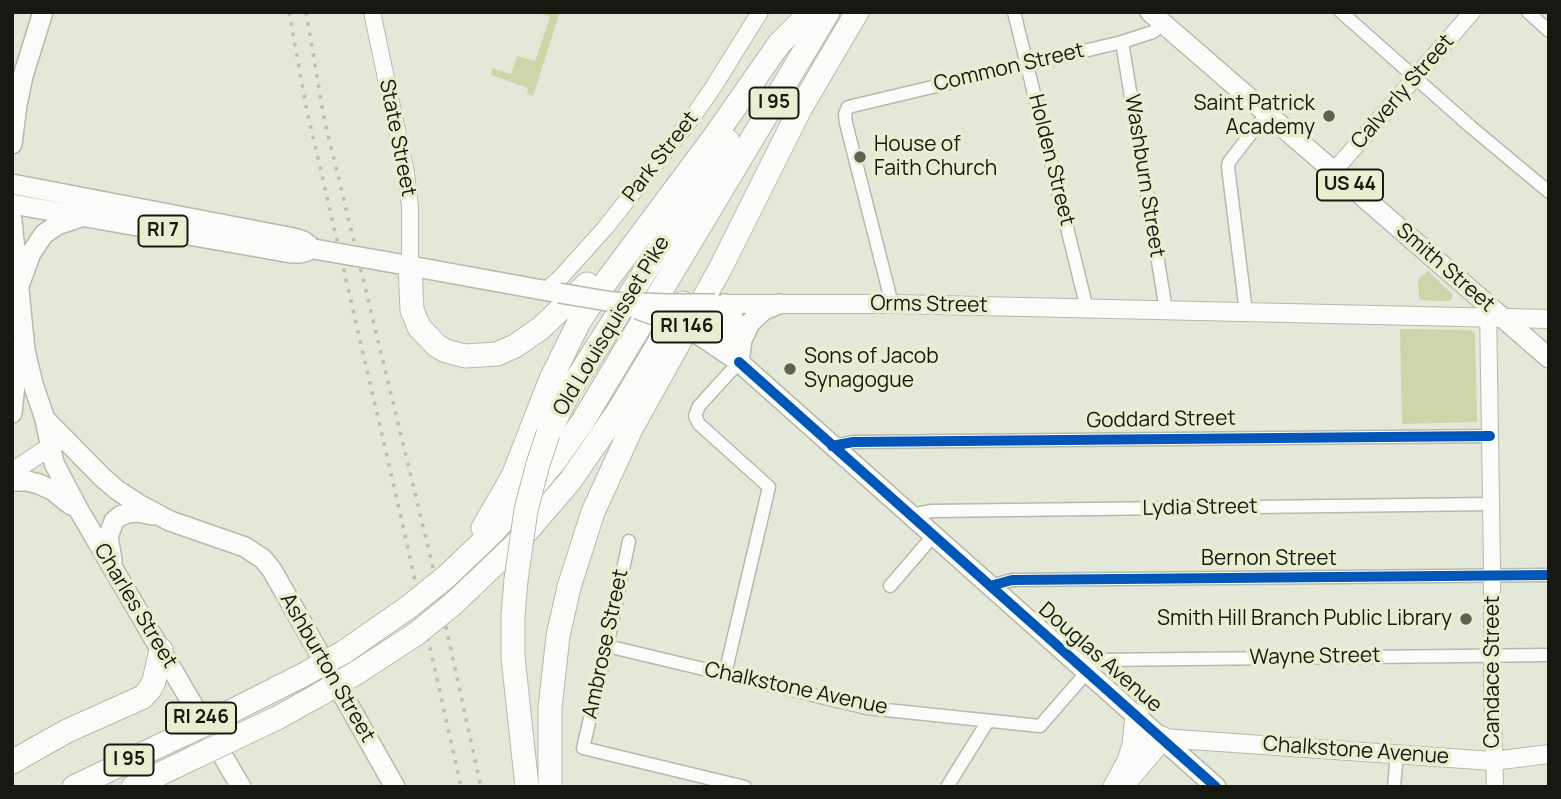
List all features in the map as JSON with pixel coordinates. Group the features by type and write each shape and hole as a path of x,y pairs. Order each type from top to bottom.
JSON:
{"highway":[{"name":"I 95","path":"74,787 226,714 344,652 410,606 447,576 493,532 554,462 583,421 828,12"},
{"name":"I 95","path":"133,787 277,718 356,673 416,634 453,604 523,537 583,464 630,392 857,12"},
{"path":"447,576 477,537 509,484 556,368 579,322 779,44 804,17"},
{"name":"Old Louisquisset Pike","path":"527,787 514,667 513,615 526,510 548,434 582,370 804,17"},
{"name":"RI 146","path":"551,781 550,708 558,636 569,587 593,512 631,429 720,269 801,107"},
{"path":"410,266 412,310 424,334 437,346 455,354 497,354 516,346 541,328 650,223"},
{"path":"12,762 67,731 143,697 154,681 161,650"},
{"path":"1118,787 1136,739 1137,716"},
{"path":"1118,787 1163,738"}],"main road":[{"path":"12,144 23,76 43,12"},
{"name":"Smith Street","path":"1157,18 1334,171 1492,314 1549,358"},
{"name":"Orms Street","path":"12,184 294,238 314,249 613,302 1492,314 1549,319"},
{"name":"Orms Street","path":"12,204 291,253 314,249"},
{"path":"19,287 31,253 48,230 65,221 87,217"},
{"name":"Charles Street","path":"12,220 28,367 57,442 54,463 82,516 241,787"},
{"name":"Douglas Avenue","path":"613,302 671,321 699,335 732,358 1216,787"},
{"path":"720,304 733,317 732,358"},
{"path":"732,358 750,323 764,310 779,304"},
{"path":"12,413 17,358 23,330"},
{"path":"12,472 57,442"},
{"name":"RI 246","path":"57,442 117,490 163,518"},
{"path":"12,481 33,482 52,490 82,516"},
{"path":"114,571 108,537 114,521 133,512 163,518"},
{"name":"Ashburton Street","path":"163,518 239,545 263,559 272,570 395,787"},
{"name":"Chalkstone Avenue","path":"1163,738 1493,761 1549,754"}],"street":[{"name":"State Street","path":"372,12 406,173 410,207 410,266"},
{"name":"Park Street","path":"552,292 561,277 606,227 694,115 760,12"},
{"name":"Holden Street","path":"1014,12 1087,309"},
{"path":"1341,12 1549,192"},
{"name":"Calverly Street","path":"1334,171 1472,12"},
{"path":"1528,12 1549,31"},
{"name":"Common Street","path":"892,304 846,123 845,114 848,107 1122,42 1153,32 1157,18"},
{"name":"Washburn Street","path":"1122,42 1166,310"},
{"path":"1246,312 1227,167 1268,114"},
{"name":"Candace Street","path":"1492,314 1490,436 1495,787"},
{"path":"725,674 769,487 699,424 695,415 732,358"},
{"name":"Goddard Street","path":"832,446 853,442 1490,436"},
{"name":"Lydia Street","path":"910,515 932,511 1491,505"},
{"path":"890,586 933,536"},
{"name":"Ambrose Street","path":"629,541 583,748 745,787"},
{"name":"Bernon Street","path":"990,586 1012,580 1549,575"},
{"name":"Chalkstone Avenue","path":"607,646 862,708 1040,726 1085,670"},
{"name":"Wayne Street","path":"1085,670 1090,663 1099,660 1549,655"},
{"path":"947,787 988,721"},
{"path":"1394,787 1396,754"}],"green space":[{"path":"536,12 560,12 533,96 527,94 528,88 491,75 492,68 511,74 517,56 535,61 550,17"},
{"path":"1428,271 1452,294 1452,299 1419,300 1418,279"},
{"path":"1400,329 1471,330 1475,334 1477,422 1402,424"}],"railway":[{"path":"289,12 307,111 461,787"},
{"path":"306,12 324,118 431,559 481,787"}],"cycle path":[{"path":"739,362 1216,787"},
{"path":"832,446 853,442 1490,436"},
{"path":"990,586 1012,580 1549,575"}],"place":[{"name":"Saint Patrick Academy","path":"1329,116"},
{"name":"House of Faith Church","path":"860,157"},
{"name":"Sons of Jacob Synagogue","path":"790,369"},
{"name":"Smith Hill Branch Public Library","path":"1466,619"}]}
